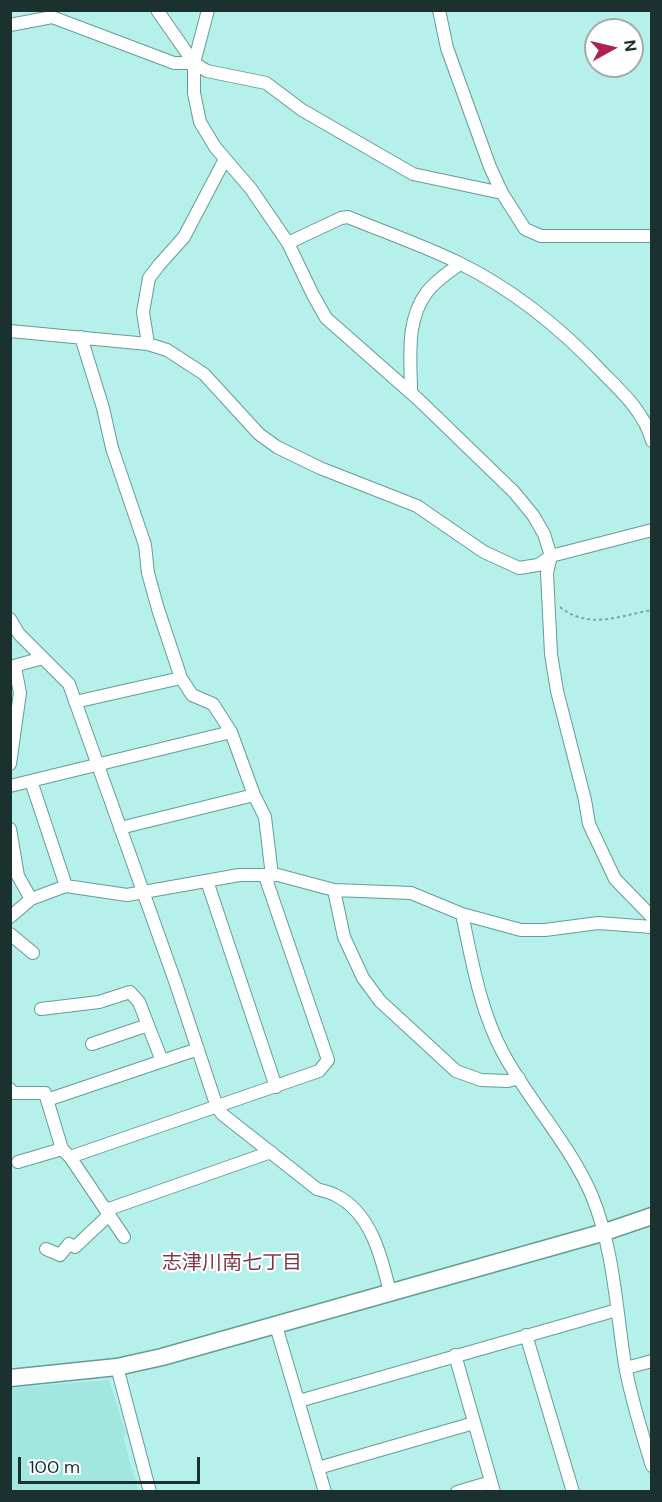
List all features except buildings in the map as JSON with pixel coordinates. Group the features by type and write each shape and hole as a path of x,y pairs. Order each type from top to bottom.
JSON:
{"street":[{"path":"157,10 194,63 207,71 266,83 302,110 413,174 502,193"},
{"path":"208,10 194,63 194,93 200,123 225,159 251,189 288,243 312,296 326,318 411,393 506,484 533,514 544,534 550,556 547,573 551,654 557,691 589,824 615,879 651,917"},
{"path":"439,10 447,48 490,167 502,193 525,229 541,236 651,236"},
{"path":"10,25 55,14 174,63 194,63"},
{"path":"148,344 144,312 149,278 184,237 225,159"},
{"path":"288,243 348,217 460,264 493,282 578,346 641,415 651,441"},
{"path":"411,393 411,327 427,291 460,264"},
{"path":"10,331 148,344 167,350 204,374 259,434 277,447 320,468 417,506 484,552 519,568 538,565 550,556 651,530"},
{"path":"18,1162 66,1153 217,1107 319,1071 328,1060 269,876 265,817 254,795 231,732 213,704 192,695 181,678 148,573 145,545 112,448 103,408 81,337"},
{"path":"10,619 19,634 69,684 217,1107 317,1189 335,1194 359,1214 370,1231 382,1260 390,1293"},
{"path":"10,764 21,693 13,667 43,658"},
{"path":"75,702 181,678"},
{"path":"10,786 231,732"},
{"path":"32,781 66,886"},
{"path":"120,828 254,795"},
{"path":"10,830 18,876 31,899"},
{"path":"10,917 31,899 66,886 127,895 239,875 269,876 334,890 411,893 462,914 521,930 545,930 598,923 651,927"},
{"path":"207,881 276,1087"},
{"path":"334,890 344,937 363,978 380,1001 456,1071 481,1080 508,1081 519,1078"},
{"path":"462,914 485,1010 504,1054 580,1173 605,1232 613,1268 626,1368 651,1466"},
{"path":"10,934 33,953"},
{"path":"41,1009 99,1002 130,992 139,1002 162,1061"},
{"path":"92,1044 148,1025"},
{"path":"47,1100 198,1049"},
{"path":"10,1089 14,1093 45,1093 66,1153 124,1237"},
{"path":"46,1249 60,1255 69,1244 75,1247 107,1212 271,1152"},
{"path":"10,1378 117,1367 162,1357 605,1232 651,1216"},
{"path":"299,1401 617,1310"},
{"path":"276,1326 325,1491"},
{"path":"526,1335 573,1491"},
{"path":"454,1355 492,1487 457,1491"},
{"path":"626,1368 651,1361"},
{"path":"117,1367 150,1491"},
{"path":"318,1468 474,1423"}],"path":[{"path":"549,593 562,609 581,619 593,621 651,610"}],"shaded area":[{"path":"109,1380 126,1434 123,1436 138,1491 11,1491 11,1388"}],"district":[{"name":"志津川南七丁目","path":"232,1264"}]}
